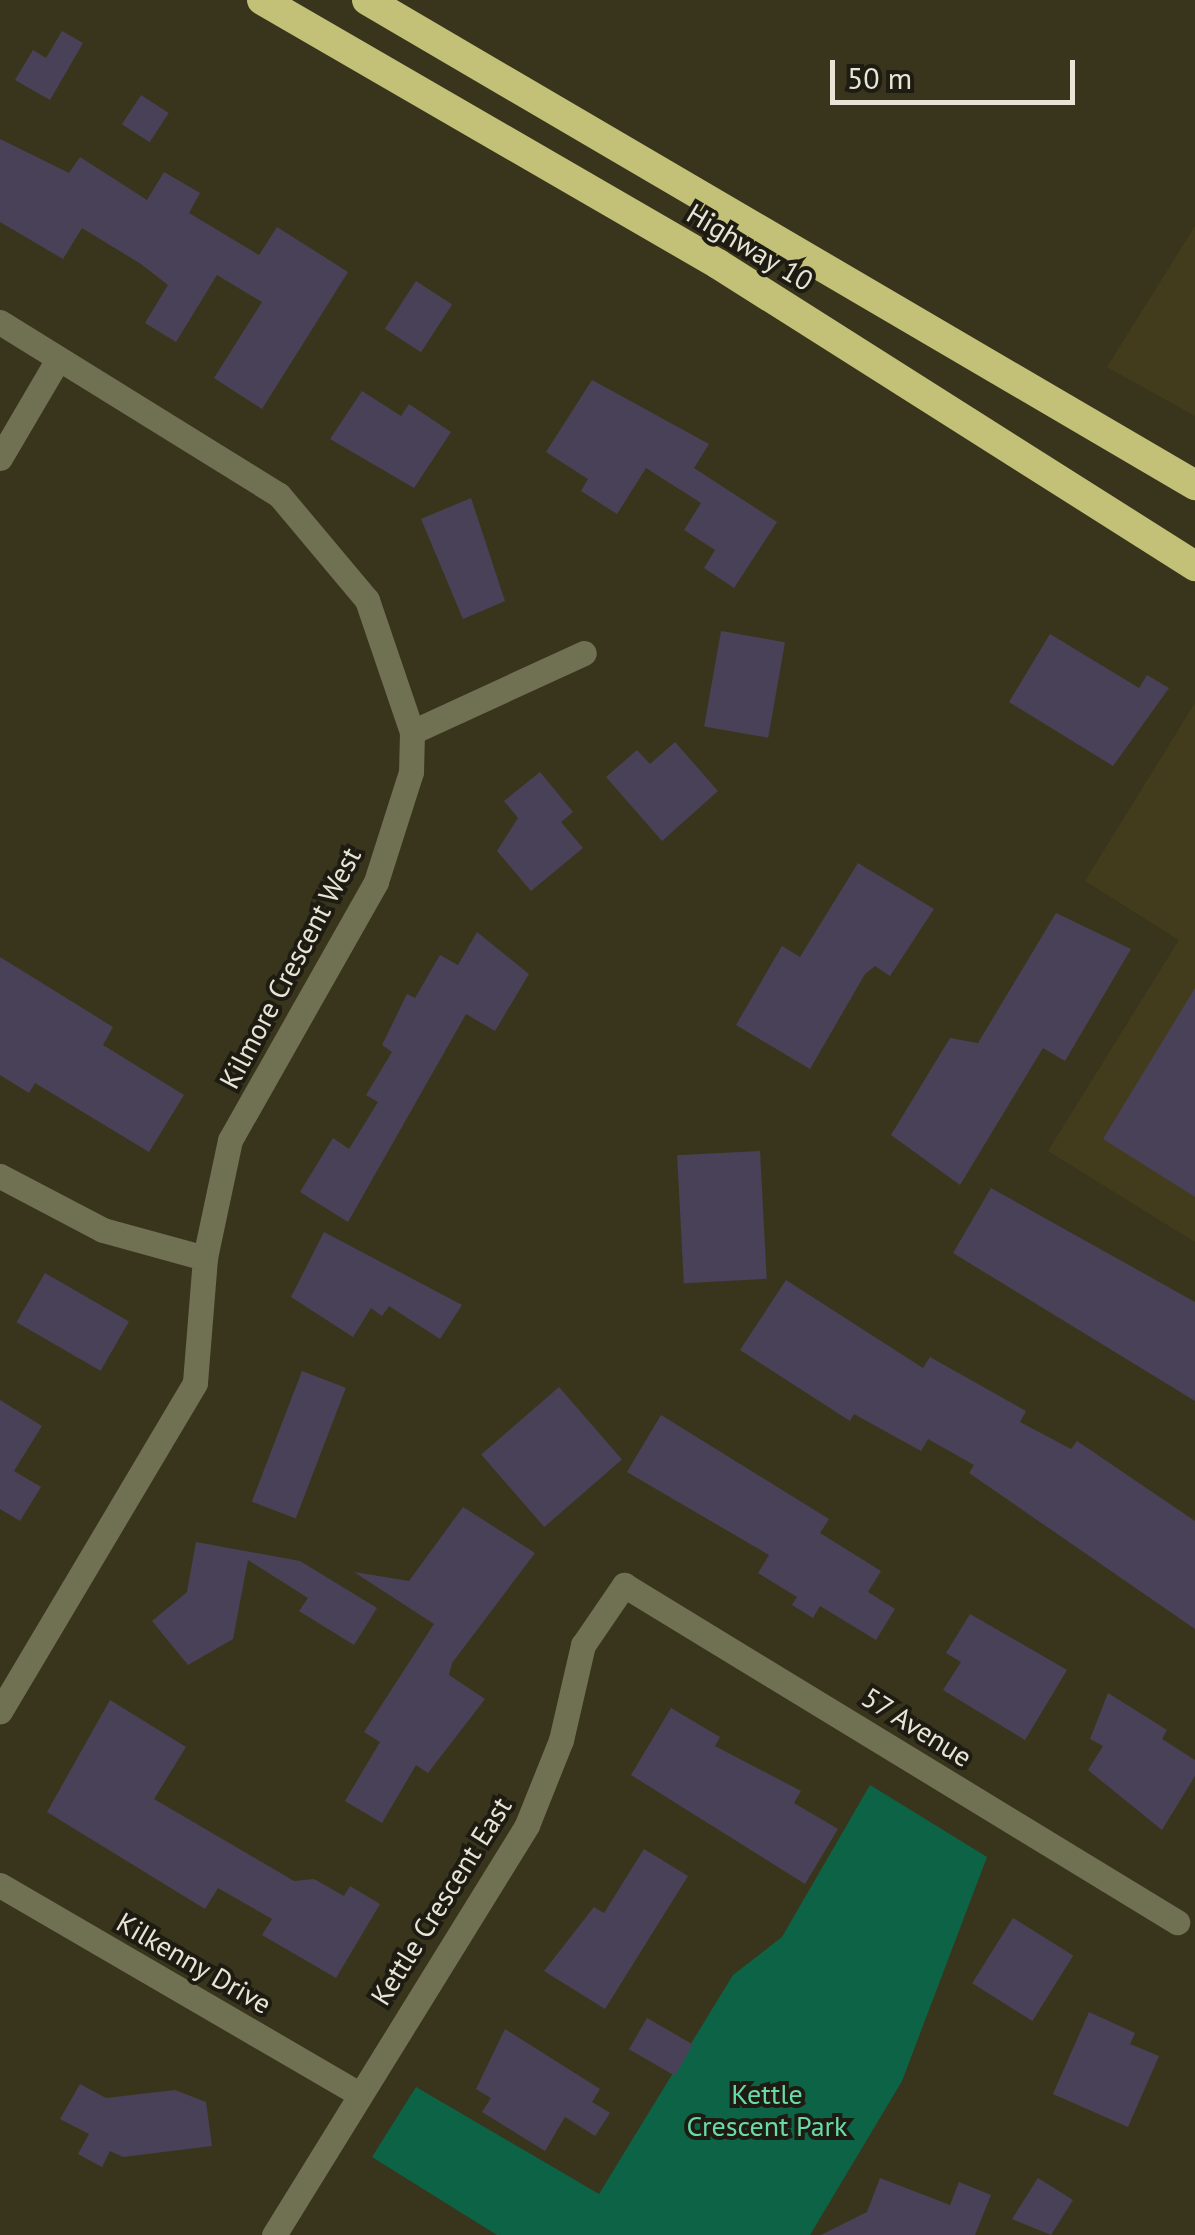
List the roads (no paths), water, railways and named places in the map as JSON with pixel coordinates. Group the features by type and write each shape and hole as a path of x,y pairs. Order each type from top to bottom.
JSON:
{"highway":[{"name":"Highway 10","path":"262,0 718,264 1195,566"},
{"name":"Highway 10","path":"367,0 1195,485"}],"street":[{"name":"Kilmore Crescent West","path":"0,322 279,495 367,600 412,732 412,772 376,882 230,1140 205,1258 195,1384 0,1712"},
{"path":"0,458 58,359"},
{"path":"412,732 584,653"},
{"path":"0,1176 103,1230 205,1258"},
{"name":"57 Avenue","path":"624,1585 1177,1922"},
{"name":"Kettle Crescent East","path":"274,2235 357,2093 527,1824 561,1740 582,1645 624,1585"},
{"name":"Kilkenny Drive","path":"0,1885 357,2093"}],"park label":[{"name":"Kettle Crescent Park","path":"767,2110"}]}
